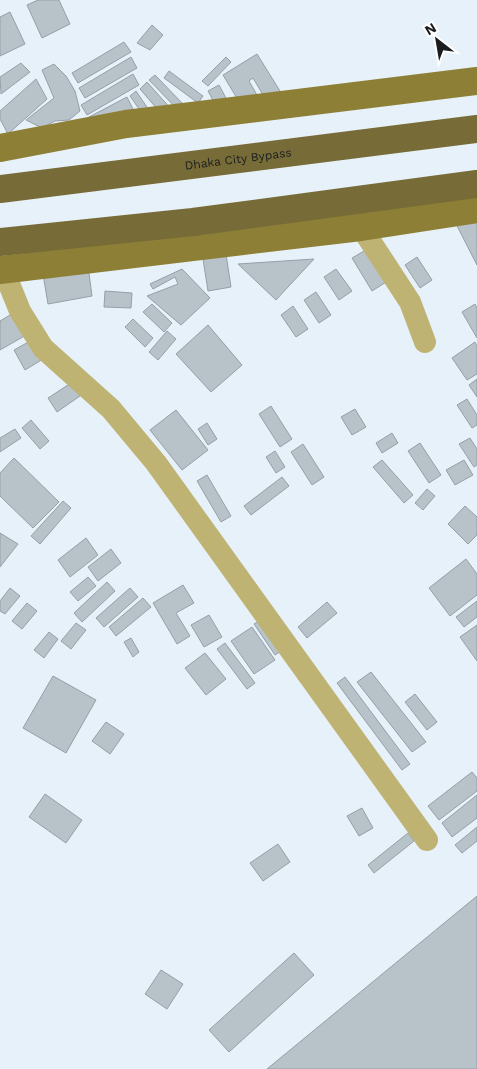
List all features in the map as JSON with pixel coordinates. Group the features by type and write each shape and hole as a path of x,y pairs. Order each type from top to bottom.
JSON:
{"highway":[{"name":"Dhaka City Bypass","path":"0,189 477,129"},
{"path":"0,242 194,222 477,184"}],"main road":[{"path":"0,148 126,124 477,82"},
{"path":"2,270 361,227 477,209"}],"street":[{"path":"361,227 410,302 426,342"},
{"path":"2,270 20,311 43,348 111,410 156,463 427,840"}],"building":[{"path":"38,0 59,0 70,24 42,38 27,5"},
{"path":"10,12 25,44 0,56 0,17"},
{"path":"152,25 163,35 150,50 137,43"},
{"path":"124,42 131,52 78,83 72,73"},
{"path":"257,54 280,91 266,100 253,78 249,81 261,102 241,105 223,75"},
{"path":"131,57 137,68 85,98 79,88"},
{"path":"226,57 231,62 208,86 202,81"},
{"path":"21,63 30,72 1,94 0,77"},
{"path":"54,64 66,76 75,91 80,111 69,120 55,121 42,128 26,120 54,98 42,70"},
{"path":"169,71 203,96 198,103 164,78"},
{"path":"133,74 139,85 87,115 81,105"},
{"path":"155,75 184,105 178,110 149,80"},
{"path":"36,79 47,99 8,134 0,119 0,111"},
{"path":"147,82 172,110 164,117 140,89"},
{"path":"219,85 227,100 216,106 208,91"},
{"path":"136,91 153,116 146,119 130,96"},
{"path":"127,97 136,115 95,124 89,117"},
{"path":"477,220 477,265 455,222"},
{"path":"371,247 391,279 372,291 352,258"},
{"path":"226,254 231,287 208,291 203,259"},
{"path":"417,257 432,280 420,288 405,265"},
{"path":"314,259 276,300 238,264"},
{"path":"88,266 92,296 48,304 43,274"},
{"path":"182,269 210,298 181,325 147,296 178,284 175,277 153,289 150,284"},
{"path":"336,269 352,291 339,300 324,277"},
{"path":"105,291 132,293 131,308 104,307"},
{"path":"316,292 331,315 319,323 304,300"},
{"path":"152,304 172,323 164,332 143,312"},
{"path":"475,304 477,308 477,338 462,312"},
{"path":"293,306 308,329 296,337 281,315"},
{"path":"15,312 28,334 0,350 0,321"},
{"path":"133,319 153,338 145,347 125,327"},
{"path":"208,325 242,365 211,392 176,354"},
{"path":"167,331 176,339 158,360 149,352"},
{"path":"32,340 43,359 25,370 14,350"},
{"path":"475,342 477,346 477,374 467,380 452,358"},
{"path":"477,379 477,397 469,385"},
{"path":"71,383 80,396 57,412 48,398"},
{"path":"467,399 477,415 477,425 472,428 457,405"},
{"path":"271,406 292,439 280,447 259,414"},
{"path":"355,409 366,427 352,435 341,417"},
{"path":"176,410 208,450 182,470 150,430"},
{"path":"31,420 49,441 40,449 22,428"},
{"path":"207,423 217,439 208,445 198,429"},
{"path":"15,429 21,438 0,452 0,438"},
{"path":"392,433 398,443 382,453 376,443"},
{"path":"470,438 477,449 477,465 474,467 459,444"},
{"path":"420,443 441,475 429,483 408,451"},
{"path":"303,444 324,477 312,485 291,452"},
{"path":"275,451 285,467 276,473 266,457"},
{"path":"14,458 59,502 33,528 0,496 0,473"},
{"path":"382,460 413,495 404,503 373,467"},
{"path":"464,460 473,475 455,485 446,470"},
{"path":"207,475 231,516 221,522 197,481"},
{"path":"282,477 289,486 251,515 244,506"},
{"path":"427,489 435,496 423,510 415,503"},
{"path":"63,501 71,508 40,544 31,536"},
{"path":"465,506 477,517 477,535 468,544 448,524"},
{"path":"0,533 18,544 0,567"},
{"path":"86,538 98,555 70,577 58,560"},
{"path":"111,549 121,563 98,581 88,567"},
{"path":"466,559 477,574 477,595 450,616 429,588"},
{"path":"88,577 96,586 78,601 70,592"},
{"path":"107,582 115,591 82,622 74,613"},
{"path":"183,585 194,603 176,613 190,636 177,644 153,603"},
{"path":"10,588 20,596 5,614 0,611 0,601"},
{"path":"130,588 138,597 104,627 96,618"},
{"path":"143,598 151,607 116,636 109,627"},
{"path":"477,601 477,617 464,627 456,617"},
{"path":"327,602 337,613 307,638 298,627"},
{"path":"27,603 37,611 22,629 12,621"},
{"path":"209,615 222,637 204,647 191,625"},
{"path":"266,617 286,648 275,655 254,624"},
{"path":"76,623 86,630 71,649 61,641"},
{"path":"477,625 477,661 460,637"},
{"path":"252,627 275,660 254,674 231,641"},
{"path":"49,632 58,639 44,658 34,650"},
{"path":"131,638 139,652 133,657 124,642"},
{"path":"225,643 255,683 247,689 217,649"},
{"path":"205,653 226,679 206,695 185,668"},
{"path":"371,672 426,742 412,752 357,682"},
{"path":"53,676 96,700 66,753 23,728"},
{"path":"345,677 410,764 402,770 337,683"},
{"path":"415,694 437,722 427,730 405,702"},
{"path":"106,722 124,734 110,754 92,741"},
{"path":"472,772 477,778 477,791 439,820 428,806"},
{"path":"45,794 82,820 66,843 29,817"},
{"path":"477,795 477,818 452,837 442,823"},
{"path":"362,808 373,828 359,836 347,816"},
{"path":"477,827 477,841 462,853 455,845"},
{"path":"408,833 414,841 374,873 368,865"},
{"path":"278,844 290,862 263,881 250,863"},
{"path":"477,896 477,1069 267,1069"},
{"path":"294,953 314,975 229,1052 209,1030"},
{"path":"161,970 183,984 167,1009 145,994"}]}
